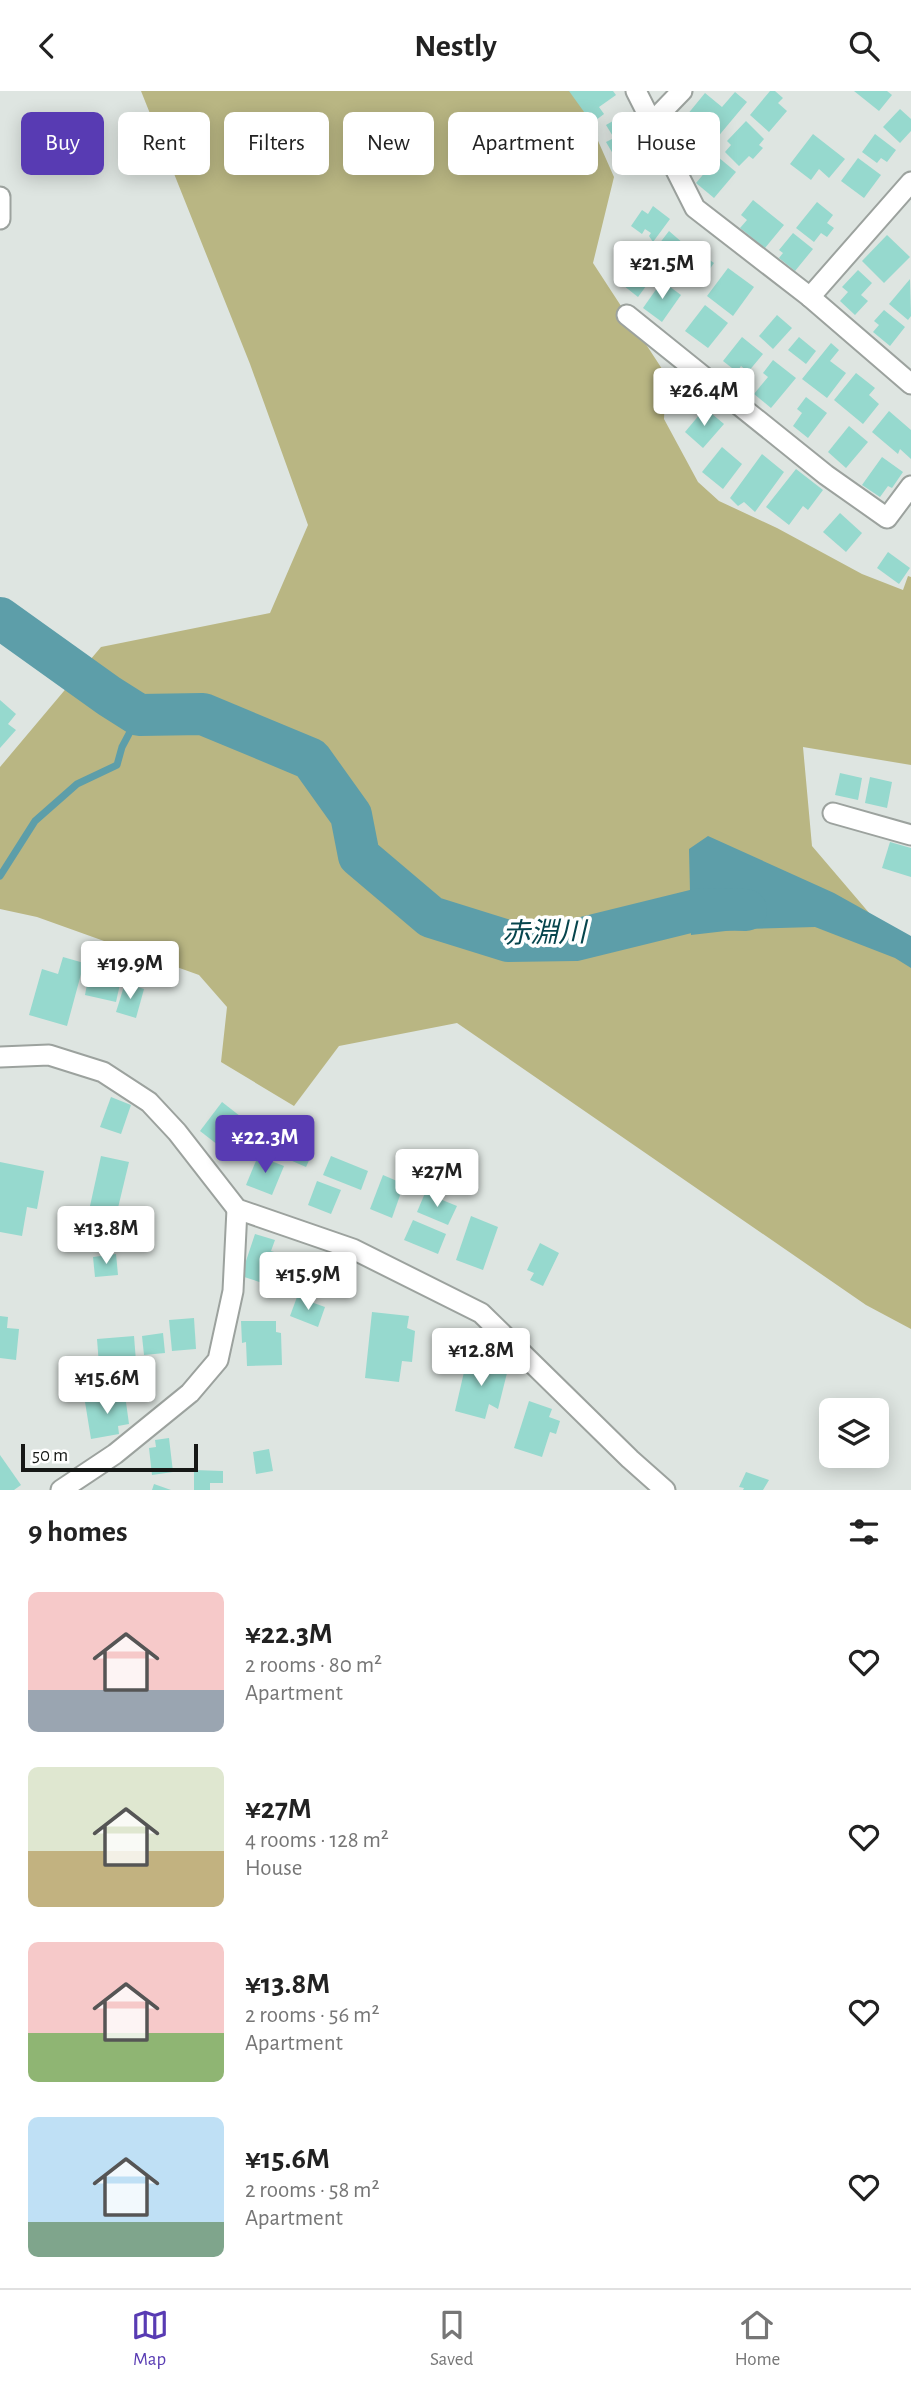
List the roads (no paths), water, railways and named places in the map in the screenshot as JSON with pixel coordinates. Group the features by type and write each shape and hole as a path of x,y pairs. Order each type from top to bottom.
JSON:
{"street":[{"path":"636,91 646,112"},
{"path":"662,112 682,91"},
{"path":"678,175 695,208 907,373"},
{"path":"810,297 911,182"},
{"path":"0,197 0,219"},
{"path":"627,315 826,475 887,518 911,486"},
{"path":"833,813 911,835"},
{"path":"0,1057 49,1055 103,1072 149,1102 177,1132 237,1209 353,1249 481,1313 665,1490"},
{"path":"61,1490 115,1454 172,1408 190,1393 218,1360 233,1291 237,1209"}],"water":[{"path":"708,836 834,893 911,936 911,968 895,958 815,927 743,929 691,935 689,849"}],"waterway":[{"name":"赤淵川","path":"0,618 139,715 203,714 311,759 351,815 359,856 431,917 508,941 575,940 701,909 746,910"},
{"path":"0,876 35,821 77,784 117,765 122,747 139,715"}]}
